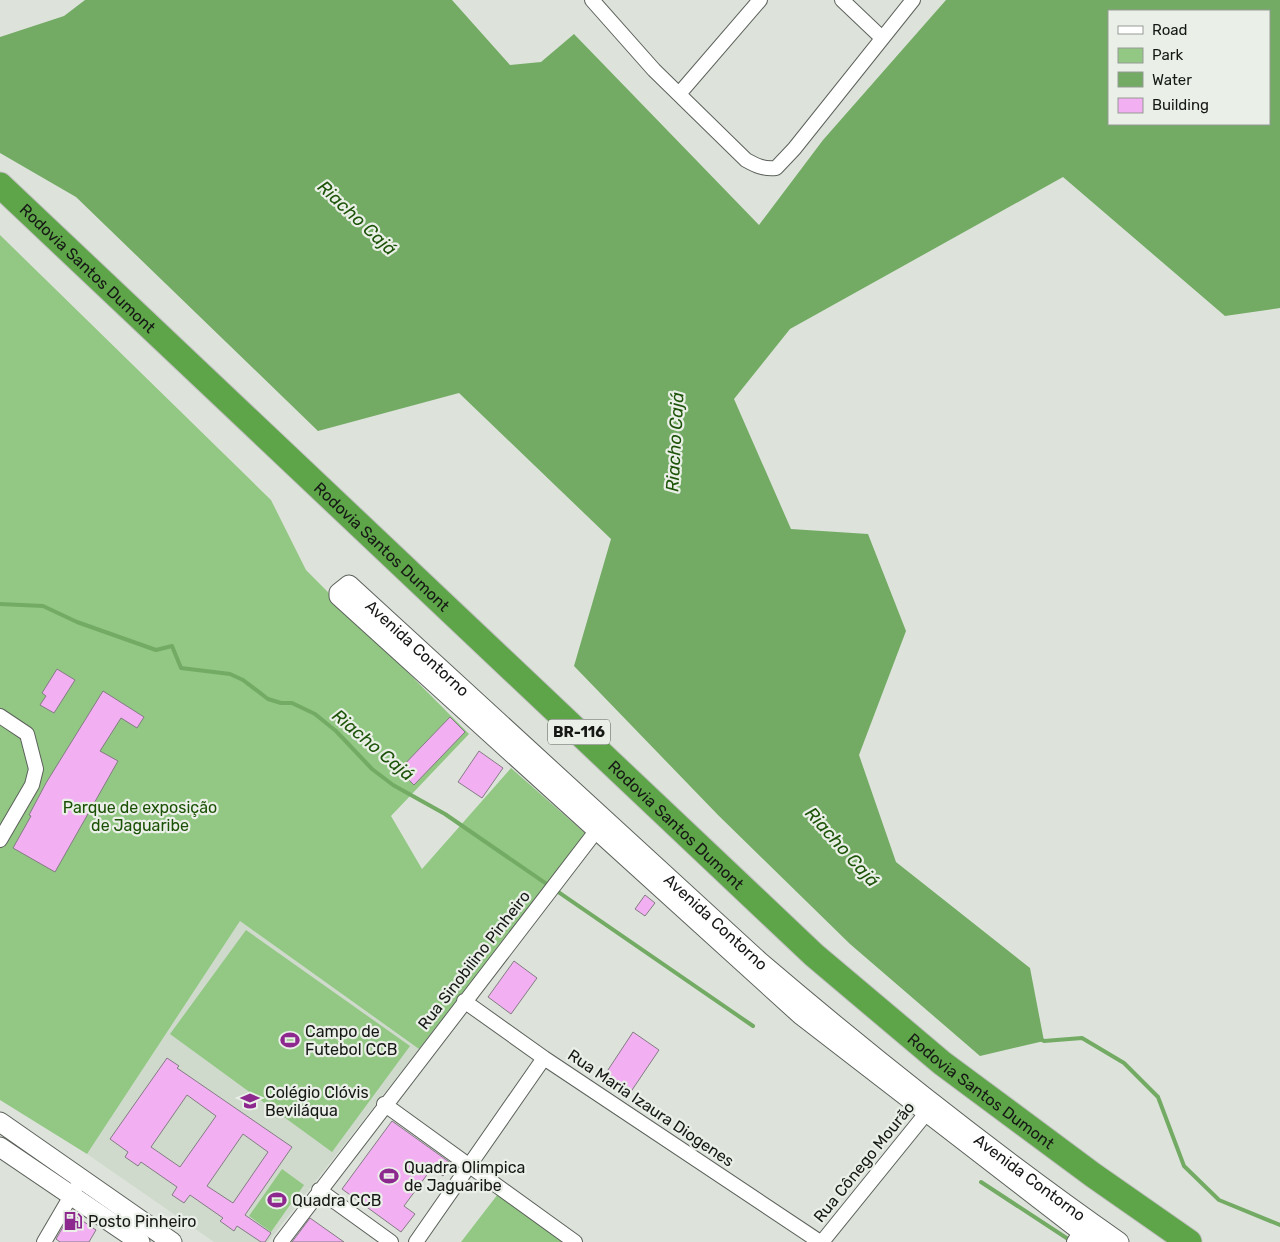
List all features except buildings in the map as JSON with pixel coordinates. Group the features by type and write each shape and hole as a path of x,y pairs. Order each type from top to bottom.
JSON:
{"highway":[{"name":"Rodovia Santos Dumont","path":"0,185 814,955 942,1063 1189,1242"}],"street":[{"path":"679,94 760,0"},
{"path":"842,0 882,38"},
{"path":"597,2 679,94 746,160 759,168 776,168 794,149 913,0"},
{"name":"Avenida Contorno","path":"339,596 469,705 601,825 788,1005 930,1108 1084,1234 1119,1242"},
{"path":"0,716 27,734 36,769 32,785 0,840"},
{"name":"Rua Sinobilino Pinheiro","path":"281,1242 384,1104 601,825"},
{"name":"Rua Maria Izaura Diogenes","path":"464,1001 544,1058 821,1242"},
{"path":"416,1242 544,1058"},
{"path":"384,1104 575,1242"},
{"name":"Rua Cônego Mourão","path":"821,1242 930,1108"},
{"path":"0,1122 172,1242"},
{"path":"0,1147 140,1242"},
{"path":"44,1242 82,1178"},
{"path":"319,1190 391,1242"}],"shaded area":[{"name":"Colégio Clóvis Beviláqua","path":"240,921 419,1049 268,1242 214,1242 87,1154"}],"green space":[{"name":"Parque de exposição de Jaguaribe","path":"0,235 271,500 306,570 469,734 391,816 422,869 511,768 586,834 419,1049 240,921 87,1154 0,1100"},
{"name":"Campo de Futebol CCB","path":"246,930 410,1046 332,1152 170,1034"},
{"name":"Quadra CCB","path":"282,1169 304,1185 271,1232 249,1216"},
{"path":"498,1194 566,1242 461,1242"}],"water":[{"path":"85,0 452,0 510,65 541,62 574,34 759,225 823,140 946,0 1280,0 1280,308 1225,316 1063,177 790,329 734,399 791,529 868,534 906,631 859,755 896,862 1030,968 1044,1041 980,1056 850,944 718,815 574,666 611,539 459,393 318,431 76,197 0,153 0,37 64,16"}],"waterway":[{"name":"Riacho Cajá","path":"0,604 43,606 77,622 156,650 172,646 181,668 230,674 243,680 268,699 281,703 292,703 315,714 336,731 372,769 393,785 445,814 753,1026"},
{"name":"Riacho Cajá","path":"1040,1039 1044,1041 1082,1038 1124,1063 1158,1097 1184,1166 1219,1200 1280,1225"},
{"name":"Riacho Cajá","path":"981,1182 1071,1241"}],"place":[{"name":"Campo de Futebol CCB","path":"290,1040"},
{"name":"Colégio Clóvis Beviláqua","path":"250,1101"},
{"name":"Quadra Olimpica de Jaguaribe","path":"389,1176"},
{"name":"Quadra CCB","path":"277,1200"},
{"name":"Posto Pinheiro","path":"73,1221"}]}
